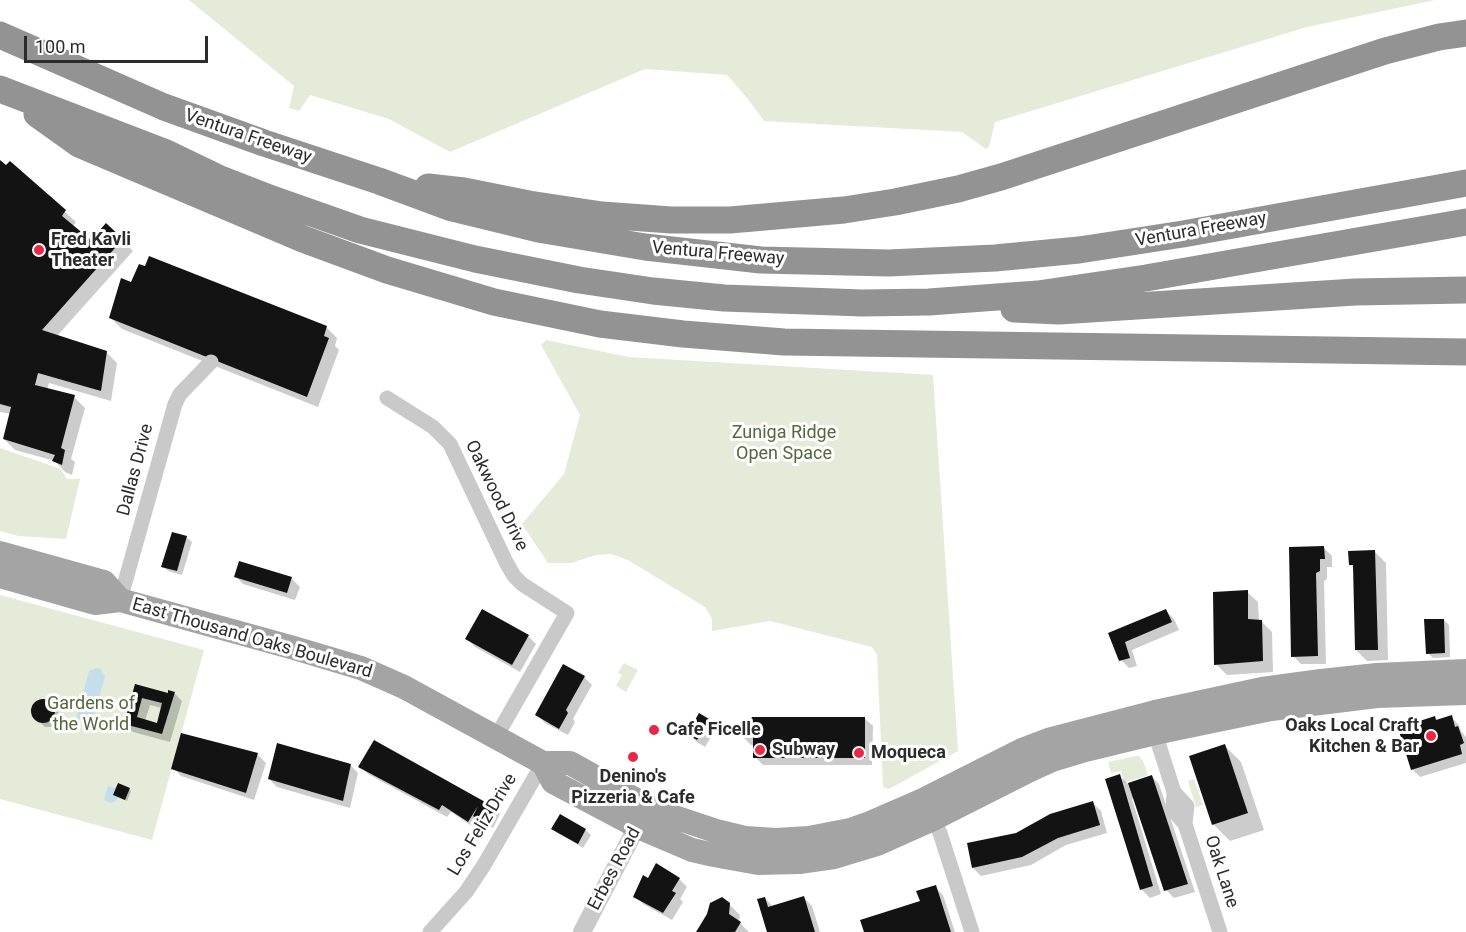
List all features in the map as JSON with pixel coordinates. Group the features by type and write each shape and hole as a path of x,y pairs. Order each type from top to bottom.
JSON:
{"highway":[{"path":"379,181 464,191 602,216 671,220 730,220 844,210 958,189 1001,177 1385,51 1466,33"},
{"name":"Ventura Freeway","path":"0,35 164,107 452,208 538,229 645,247 761,260 889,263 995,258 1079,250 1183,234 1466,183"},
{"path":"5,91 79,144 303,239 387,270 494,302 600,324 683,334 784,342 1466,352"},
{"name":"Ventura Freeway","path":"5,91 164,152 218,178 360,230 475,259 579,280 724,298 862,303 929,302 1038,294 1146,278 1466,222"},
{"path":"929,302 989,308 1059,311 1355,292 1466,290"}],"main road":[{"name":"East Thousand Oaks Boulevard","path":"0,553 104,582 120,600"},
{"name":"East Thousand Oaks Boulevard","path":"0,576 95,603 120,600 361,668 404,687 543,763 553,782 643,816 692,850 758,863 799,862 834,857 863,849 933,819 1052,760 1155,733 1244,714 1295,706 1377,696 1466,693"},
{"name":"East Thousand Oaks Boulevard","path":"643,816 674,817 745,838 776,840 809,838 870,824 1022,750 1067,734 1262,689 1377,675 1466,671"}],"street":[{"name":"Dallas Drive","path":"120,600 175,404 180,394 211,362"},
{"name":"Oakwood Drive","path":"387,398 433,427 450,444 514,576 522,584 567,613 496,737"},
{"name":"Oak Lane","path":"1155,733 1174,792 1187,806 1185,824 1220,932"},
{"name":"Los Feliz Drive","path":"430,932 466,892 484,866 543,763"},
{"name":"Erbes Road","path":"582,932 643,816"},
{"path":"933,819 972,932"}],"green space":[{"path":"189,0 1435,0 1307,27 995,122 989,147 986,149 962,132 764,121 727,75 645,69 450,152 389,119 310,95 299,111 289,108 294,86"},
{"name":"Zuniga Ridge Open Space","path":"546,340 628,357 933,375 958,751 889,789 883,787 877,655 872,647 770,621 712,631 712,619 705,607 628,560 611,554 596,555 571,563 548,563 522,524 564,474 580,415 541,345"},
{"path":"0,448 61,469 67,479 80,479 66,539 18,536 0,531"},
{"name":"Gardens of the World","path":"0,595 204,650 152,840 0,799"},
{"path":"624,663 638,670 626,692 616,686 622,675 618,673"},
{"path":"1136,756 1143,761 1148,775 1124,783 1121,771 1111,773 1108,762"},
{"path":"1194,779 1203,805 1196,807 1188,781"}],"water":[{"path":"96,668 101,669 105,676 92,723 76,719 89,671"},
{"path":"108,786 116,788 118,797 111,803 104,799"}],"building":[{"path":"0,160 6,165 10,161 66,210 62,216 91,240 106,223 123,239 42,330 107,351 101,391 38,373 35,385 75,395 61,448 65,450 62,465 52,461 55,455 3,439 11,407 0,404"},
{"path":"149,256 327,326 324,336 329,338 307,397 109,318 121,278 131,282 139,264 145,266"},
{"path":"172,532 187,536 177,571 161,567"},
{"path":"1324,546 1325,559 1320,559 1320,571 1316,573 1318,656 1291,657 1289,547"},
{"path":"1375,550 1378,650 1355,650 1353,565 1349,565 1348,551"},
{"path":"239,561 292,577 287,593 234,577"},
{"path":"1248,590 1248,619 1262,620 1263,661 1214,665 1213,592"},
{"path":"482,609 529,635 512,665 465,639"},
{"path":"1166,609 1172,622 1125,642 1130,658 1119,661 1108,633"},
{"path":"1424,619 1444,619 1445,653 1426,654"},
{"path":"563,664 585,676 566,710 568,713 559,729 535,715"},
{"path":"135,684 168,693 168,690 175,692 162,734 124,724","holes":["142,698 162,703 157,723 137,717"]},
{"path":"43,699 52,702 55,711 52,720 43,723 34,720 31,711 34,702"},
{"path":"699,713 709,719 697,740 687,734"},
{"name":"Oaks Local Craft Kitchen & Bar","path":"1452,715 1455,727 1458,726 1464,743 1460,745 1462,754 1411,770 1398,728 1435,716 1436,720"},
{"path":"752,717 865,717 865,758 753,758 753,737 741,737"},
{"path":"181,733 258,753 246,793 171,769"},
{"path":"374,740 496,808 487,824 473,816 478,806 468,822 442,805 439,810 358,767"},
{"path":"277,743 351,764 343,801 268,779"},
{"path":"1225,744 1248,813 1212,825 1189,756"},
{"path":"1120,774 1153,886 1140,890 1105,779"},
{"path":"1152,775 1188,884 1164,891 1128,783"},
{"path":"118,783 130,788 125,800 113,795"},
{"path":"1093,801 1100,825 1058,838 1022,857 972,868 967,843 1016,833 1050,814"},
{"path":"560,814 586,829 578,844 551,829"},
{"path":"656,863 680,878 672,891 676,893 663,913 633,897 643,875 648,878"},
{"path":"936,885 951,932 864,932 860,920 920,901 916,891"},
{"path":"804,896 815,932 767,932 757,899 765,897 768,907"},
{"path":"722,897 730,903 729,914 741,922 735,932 696,932 707,914 710,903"}],"place":[{"name":"Fred Kavli Theater","path":"39,250"},
{"name":"Cafe Ficelle","path":"654,730"},
{"name":"Oaks Local Craft Kitchen & Bar","path":"1431,736"},
{"name":"Subway","path":"760,750"},
{"name":"Moqueca","path":"859,753"},
{"name":"Denino's Pizzeria & Cafe","path":"633,757"}]}
